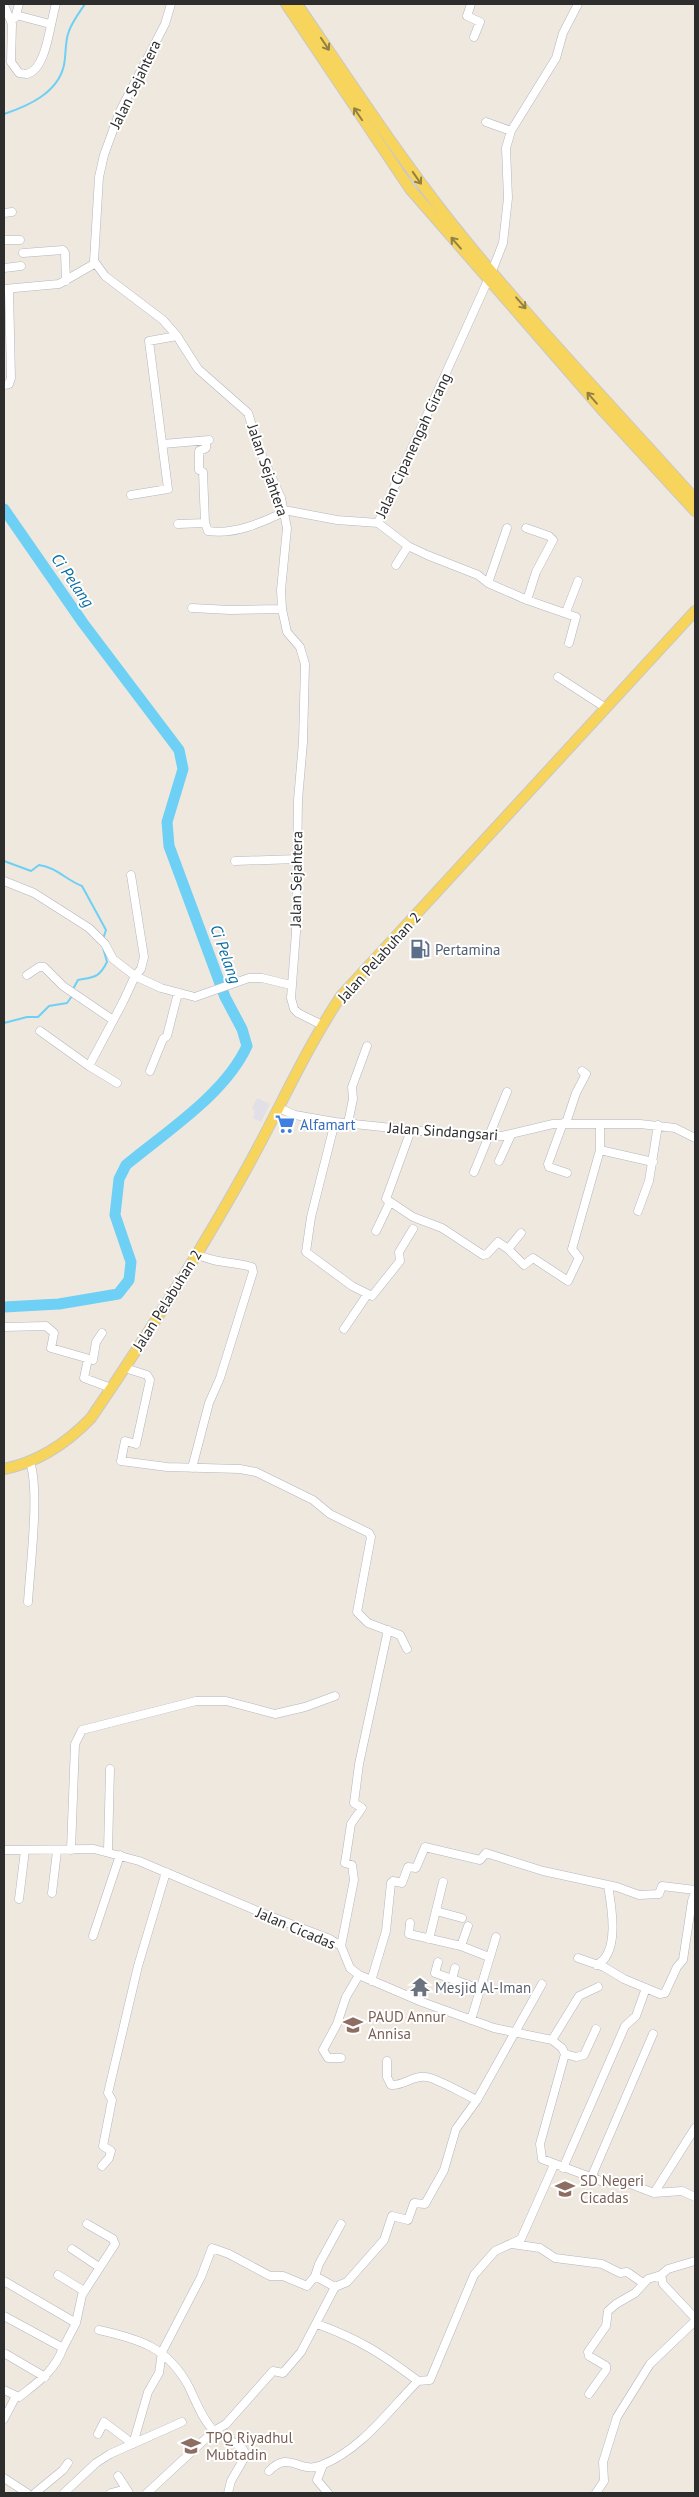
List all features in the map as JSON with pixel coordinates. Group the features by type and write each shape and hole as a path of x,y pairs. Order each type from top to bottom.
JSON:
{"main road":[{"path":"286,4 410,189 490,275 695,511"},
{"path":"298,4 420,182 490,275"},
{"path":"607,409 695,499"},
{"name":"Jalan Pelabuhan 2","path":"4,1469 30,1462 46,1454 77,1433 92,1418 196,1254 248,1166 322,1025 348,988 695,611"}],"street":[{"path":"19,4 12,24 11,62 19,72 27,74 38,68 43,59 56,4"},
{"name":"Jalan Sejahtera","path":"171,4 165,24 120,111 104,155 93,241 94,264 105,276 163,320 177,336 198,369 248,413 259,449 274,480 284,511 287,528 281,590 282,609 287,632 300,647 305,664 304,742 298,800 296,859 296,932 291,985 294,1009 322,1025"},
{"path":"471,4 467,16 480,22 474,37"},
{"name":"Jalan Cipanengah Girang","path":"284,511 337,520 378,524 503,243 508,188 506,148 511,131 556,58 563,34 578,4"},
{"path":"4,5 12,24"},
{"path":"16,14 50,24"},
{"path":"486,122 511,131"},
{"path":"4,213 12,212"},
{"path":"4,240 20,240"},
{"path":"23,253 62,250 65,253 66,281"},
{"path":"4,385 9,384 11,378 6,289 66,281 94,264"},
{"path":"4,268 21,266"},
{"path":"131,495 168,489 150,341 177,336"},
{"path":"163,444 208,440 206,448 199,451 198,455 199,470 203,472 206,491 205,523 208,531 228,531 256,524 284,511"},
{"path":"178,524 205,523"},
{"path":"378,524 408,546 478,574 488,583 527,600 576,617 569,643"},
{"path":"488,583 507,528"},
{"path":"526,528 549,536 553,540 536,572 527,600"},
{"path":"396,565 408,546"},
{"path":"566,612 578,581"},
{"path":"192,608 230,610 282,609"},
{"path":"558,677 606,708"},
{"path":"235,861 296,859"},
{"path":"89,1066 134,976 141,969 144,957 131,874"},
{"path":"4,881 34,894 90,928 105,944 113,959 134,976 178,993 194,997 236,980 262,978 291,985"},
{"path":"27,975 40,966 44,967 63,986 113,1020"},
{"path":"150,1071 163,1039 168,1036 178,993"},
{"path":"40,1031 116,1083"},
{"path":"348,1123 353,1099 352,1087 367,1046"},
{"path":"567,1173 549,1167 548,1164 576,1093 586,1074 582,1071"},
{"path":"474,1172 507,1092"},
{"name":"Jalan Sindangsari","path":"278,1108 295,1115 335,1122 411,1130 488,1135 511,1134 540,1125 564,1123 658,1125 675,1128 695,1138"},
{"path":"335,1122 305,1250 352,1286 367,1295 373,1296 400,1261 399,1252 413,1229"},
{"path":"411,1130 386,1198 390,1202 413,1217 442,1228 483,1255 498,1242 524,1265 533,1258 568,1281 579,1258 572,1249 586,1208 601,1146 599,1144 600,1124"},
{"path":"638,1211 648,1184 658,1125"},
{"path":"500,1161 511,1134"},
{"path":"600,1150 653,1162"},
{"path":"376,1231 390,1202"},
{"path":"508,1249 521,1233"},
{"path":"192,1468 209,1404 220,1378 253,1272 252,1267 235,1262 213,1262 196,1254"},
{"path":"344,1329 367,1295"},
{"path":"4,1327 46,1326 54,1332 50,1348 93,1360 96,1342 102,1333"},
{"path":"88,1359 84,1378 111,1388"},
{"path":"125,1368 147,1375 150,1380 136,1444 125,1441 121,1461 168,1467 240,1469 256,1472 313,1500 330,1514 369,1532 371,1537 363,1591 357,1612 368,1623 400,1635 407,1649"},
{"path":"28,1602 33,1512 33,1473 30,1462"},
{"path":"341,1946 354,1880 352,1865 345,1863 350,1826 362,1808 354,1803 359,1764 388,1630"},
{"path":"71,1850 75,1744 78,1734 82,1730 196,1701 226,1701 275,1714 305,1707 335,1696"},
{"path":"108,1851 110,1769"},
{"path":"371,1981 386,1931 391,1883 393,1881 402,1883 408,1867 416,1868 425,1847 480,1860 486,1853 543,1871 616,1887 639,1896 657,1895 662,1886 695,1891 681,1964 677,1967 665,1993 660,1994 624,1979 604,1967 578,1958"},
{"name":"Jalan Cicadas","path":"4,1850 108,1851 120,1855 330,1939 341,1946 350,1968 371,1981 471,2020 516,2034 552,2040"},
{"path":"19,1899 25,1850"},
{"path":"52,1893 57,1851"},
{"path":"93,1936 120,1855"},
{"path":"102,2166 110,2154 110,2151 103,2146 112,2100 108,2093 138,1966 166,1872"},
{"path":"429,1939 443,1882"},
{"path":"596,1965 602,1963 610,1951 612,1921 608,1886"},
{"path":"436,1910 462,1918"},
{"path":"410,1923 407,1933 460,1946 489,1958"},
{"path":"460,1946 468,1926"},
{"path":"471,2020 496,1937"},
{"path":"438,1962 435,1973 480,1989"},
{"path":"452,1979 455,1968"},
{"path":"341,2058 328,2058 323,2050 337,2024 346,1997 359,1975"},
{"path":"151,2491 214,2431 226,2424 273,2372 283,2373 301,2352 335,2287 347,2282 384,2240 392,2216 408,2220 414,2203 425,2204 444,2170 456,2129 477,2100 516,2034 542,1984"},
{"path":"598,1987 579,1996 552,2040 562,2048 565,2054 539,2153 542,2159 601,2181 625,2182 654,2193 682,2190 695,2196"},
{"path":"563,2168 626,2026 636,2016 646,1988"},
{"path":"565,2054 576,2057 584,2055 596,2029"},
{"path":"591,2178 654,2034"},
{"path":"387,2061 388,2077 391,2085 402,2085 414,2078 426,2077 477,2100"},
{"path":"654,2193 695,2128"},
{"path":"317,2324 364,2343 389,2358 418,2381 425,2382 432,2377 442,2348 474,2275 495,2251 521,2238 554,2164"},
{"path":"4,2390 19,2397 45,2378 58,2360 76,2323 84,2292 115,2242 87,2224"},
{"path":"133,2444 148,2392 158,2374 162,2352 201,2277 212,2248 229,2254 270,2276 283,2276 302,2286 307,2286 315,2276 319,2264 341,2224"},
{"path":"510,2244 540,2248 555,2258 602,2264 620,2273 627,2272 643,2283"},
{"path":"72,2250 99,2267"},
{"path":"589,2394 606,2366 589,2356 588,2350 606,2326 608,2311 635,2293 648,2279 661,2275 668,2269 695,2261"},
{"path":"58,2275 84,2292"},
{"path":"596,2493 604,2480 604,2460 616,2417 650,2364 695,2319 663,2284 661,2275"},
{"path":"315,2276 335,2287"},
{"path":"4,2281 76,2323"},
{"path":"4,2316 63,2348"},
{"path":"98,2330 147,2343 162,2352 187,2384 203,2417 214,2431 235,2443 246,2454 231,2480 228,2493"},
{"path":"4,2353 45,2378"},
{"path":"269,2471 277,2463 285,2460 303,2467 313,2468 323,2465 364,2438 418,2381"},
{"path":"4,2419 16,2396"},
{"path":"98,2434 104,2422 133,2444"},
{"path":"64,2493 96,2463 110,2454 182,2422"},
{"path":"35,2493 63,2470 68,2463"},
{"path":"323,2465 317,2480 328,2493"},
{"path":"111,2493 127,2491 118,2476"},
{"path":"4,2478 27,2493"}],"shaded area":[{"path":"257,1098 270,1104 261,1122 253,1118 255,1111 252,1108"}],"waterway":[{"name":"Ci Pelang","path":"4,114 23,107 41,97 49,91 61,75 69,30 85,4"},
{"name":"Ci Pelang","path":"4,509 83,623 179,750 183,769 167,822 169,846 225,997 242,1029 247,1046 237,1064 210,1096 126,1165 119,1179 115,1215 131,1262 129,1280 118,1294 59,1304 4,1307"},
{"path":"4,861 31,871 39,865 45,866 82,886 106,930 103,939"},
{"path":"73,989 78,980 96,976 104,967 107,962 102,944"},
{"path":"4,1023 27,1017 38,1017 49,1006 67,1003 72,996"}],"place":[{"name":"Pertamina","path":"420,949"},
{"name":"Alfamart","path":"285,1124"},
{"name":"Mesjid Al-Iman","path":"420,1987"},
{"name":"PAUD Annur Annisa","path":"353,2025"},
{"name":"SD Negeri Cicadas","path":"565,2189"},
{"name":"TPQ Riyadhul Mubtadin","path":"191,2446"}]}
